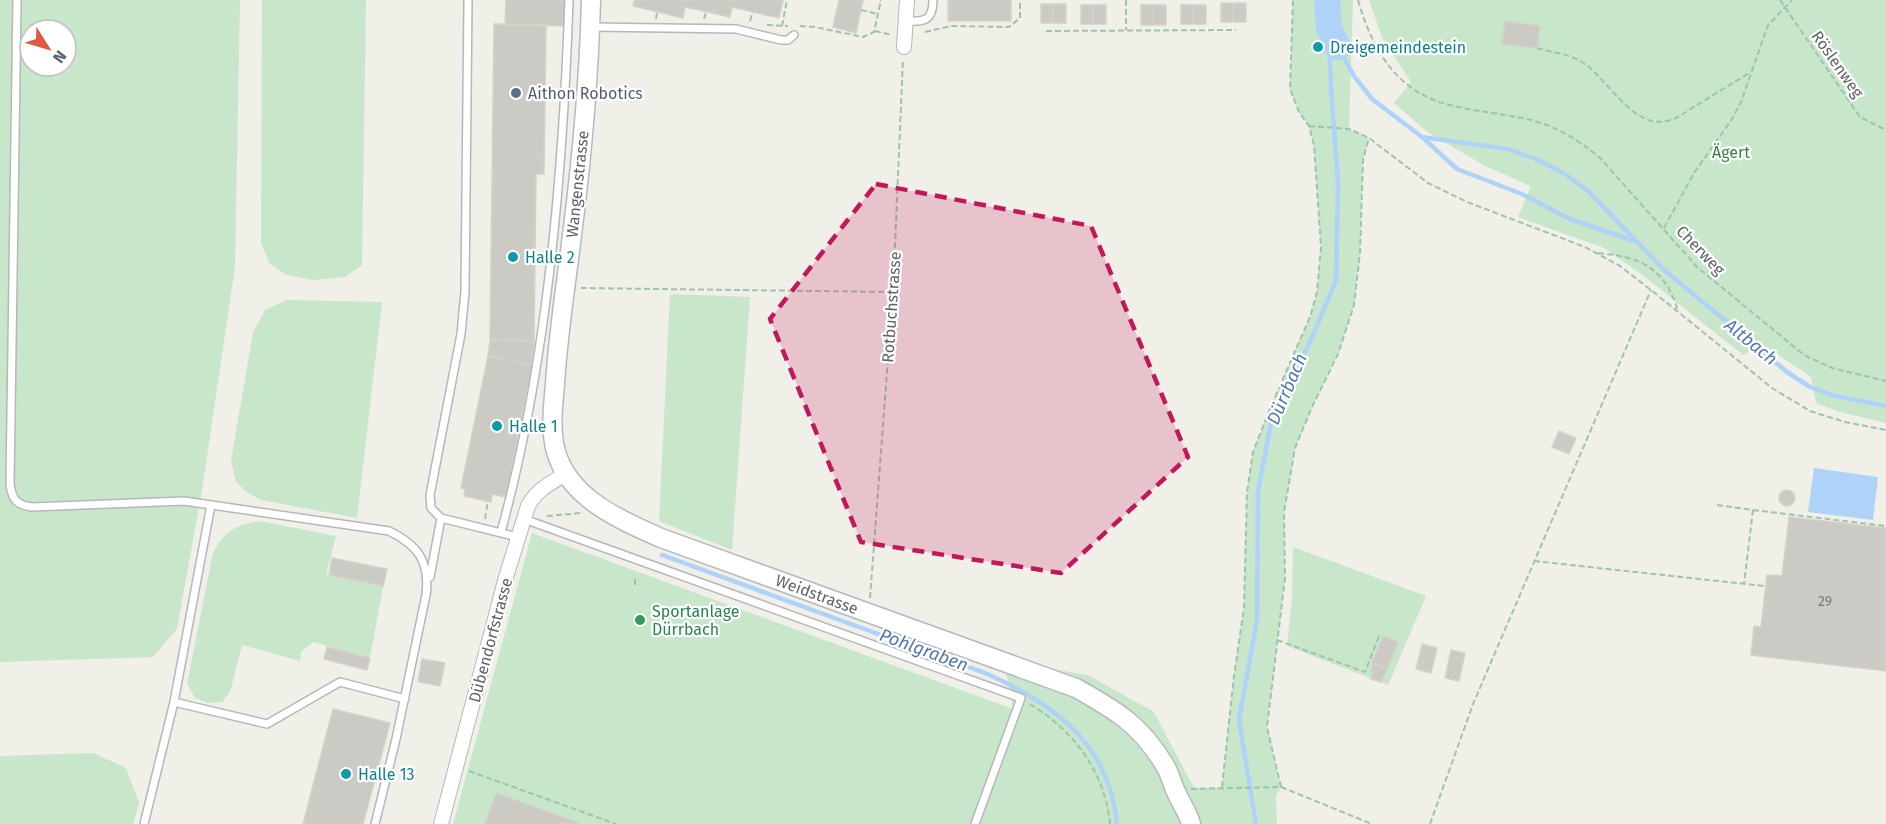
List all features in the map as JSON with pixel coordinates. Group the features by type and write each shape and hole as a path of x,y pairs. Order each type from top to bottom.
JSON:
{"main road":[{"name":"Wangenstrasse","path":"567,473 556,452 552,416 557,352 579,178 591,0"},
{"name":"Weidstrasse","path":"567,473 589,500 603,510 661,538 1076,688 1119,713 1143,734 1165,765 1191,824"},
{"name":"Weidstrasse","path":"1177,795 1181,824"}],"street":[{"path":"905,34 907,0"},
{"name":"Dübendorfstrasse","path":"441,824 524,519 533,497 541,489 567,473"}],"lane":[{"path":"17,0 10,484 12,497 20,505 32,507 165,501 211,505 389,531 406,540 419,554 426,571 426,594"},
{"path":"468,0 465,291 461,334 429,495 431,508 441,518 518,537"},
{"path":"501,532 511,496 539,350 553,230 564,102 569,0"},
{"path":"905,34 927,19 931,13 933,0"},
{"path":"590,27 736,29 781,40 788,40 794,35"},
{"path":"144,824 174,702 211,505"},
{"path":"375,824 405,699 441,518"},
{"path":"524,519 1021,698 975,824"},
{"path":"174,702 267,724 340,682 405,699"}],"path":[{"path":"782,26 787,0"},
{"path":"875,31 881,0"},
{"path":"760,24 815,27 863,37 875,31 905,34 928,32 951,26 1009,27 1020,18 1020,0"},
{"path":"1126,0 1126,31"},
{"path":"1222,787 1244,608 1247,492 1253,452 1310,317 1317,292 1321,247 1314,145 1309,126 1299,112 1290,89 1293,0"},
{"path":"1358,0 1372,39 1385,63 1404,83 1428,98 1452,106 1532,120 1564,133 1584,145 1602,160 1664,228"},
{"name":"Röslenweg","path":"1780,0 1860,117 1886,130"},
{"name":"Cherweg","path":"1792,0 1768,25 1741,102 1732,119 1694,172 1664,228 1697,267 1804,355 1832,368 1886,381"},
{"path":"861,10 878,14"},
{"path":"736,29 741,24 749,24 753,12"},
{"path":"1046,31 1054,29 1126,31 1234,29"},
{"name":"Rotbuchstrasse","path":"869,613 893,292 905,34"},
{"path":"1537,48 1580,60 1594,70 1622,103 1635,113 1647,119 1664,122 1677,117 1750,72"},
{"path":"1309,126 1349,129 1369,138 1437,188 1595,252 1620,266 1772,388 1810,411 1845,422 1886,430"},
{"path":"1281,787 1268,727 1285,578 1284,512 1295,448 1338,354 1354,305 1360,253 1363,159 1369,138"},
{"path":"1595,252 1637,259 1653,268 1665,283 1677,305 1677,311"},
{"path":"566,288 893,292"},
{"path":"1430,824 1473,704 1651,290"},
{"path":"483,528 488,501"},
{"path":"1717,506 1886,526"},
{"path":"524,519 603,510"},
{"path":"1744,584 1753,510"},
{"path":"1534,561 1764,586"},
{"path":"1277,640 1365,672 1379,636"},
{"path":"1021,698 1048,717 1081,747 1100,782 1110,824"},
{"path":"456,767 616,824"},
{"path":"1177,795 1194,788 1281,787 1372,824"}],"highlighted area":[{"path":"876,184 1091,226 1188,457 1061,573 861,542 770,319"}],"green space":[{"path":"0,0 240,0 235,267 202,490 177,629 153,657 0,662"},
{"path":"262,0 366,0 362,265 345,277 313,280 287,275 270,264 261,243"},
{"name":"Sportanlage Dürrbach","path":"1293,0 1353,0 1349,129 1369,138 1363,160 1360,253 1354,305 1338,354 1295,448 1284,512 1285,578 1267,727 1281,787 1276,796 1277,824 453,824 532,533 1013,709 1004,661 1088,675 1154,712 1194,788 1222,787 1244,608 1247,492 1253,452 1310,317 1317,292 1321,247 1314,145 1309,126 1299,112 1290,89"},
{"name":"Ägert","path":"1369,0 1886,0 1886,423 1840,412 1816,403 1811,377 1762,344 1743,355 1645,277 1604,248 1518,217 1531,186 1485,166 1426,131 1394,103 1411,82 1382,37"},
{"path":"670,294 750,297 732,550 659,521"},
{"path":"287,300 382,302 357,518 261,500 248,493 236,482 231,461 253,332 265,310"},
{"path":"259,521 336,536 326,575 383,586 370,658 313,642 301,652 300,661 242,645 230,692 222,702 208,703 195,698 187,684 213,553 221,540 231,531"},
{"path":"1293,547 1426,596 1388,685 1287,646 1292,600"},
{"path":"94,753 126,768 139,803 133,824 0,824 0,756"}],"water":[{"path":"1814,468 1878,477 1873,520 1808,512"}],"building":[{"path":"506,0 566,0 566,26 505,25"},
{"path":"634,0 783,0 779,18 732,7 730,17 685,7 683,18 633,6"},
{"path":"839,0 863,0 856,33 833,27"},
{"path":"948,0 1011,0 1011,21 948,21"},
{"path":"1221,3 1233,3 1233,22 1221,22"},
{"path":"1233,3 1246,3 1246,22 1233,22"},
{"path":"1041,4 1053,4 1053,23 1041,23"},
{"path":"1053,4 1066,4 1066,23 1053,23"},
{"path":"1081,5 1093,5 1093,24 1081,24"},
{"path":"1093,5 1106,5 1106,24 1093,24"},
{"path":"1141,5 1153,5 1153,25 1141,25"},
{"path":"1153,5 1166,5 1166,25 1153,25"},
{"path":"1181,5 1194,5 1193,24 1181,24"},
{"path":"1194,5 1206,5 1206,24 1193,24"},
{"path":"1505,21 1540,26 1537,48 1502,44"},
{"name":"Halle 2","path":"494,24 546,25 544,174 536,174 534,341 490,340"},
{"path":"490,340 534,341 532,365 488,356"},
{"name":"Halle 1","path":"488,356 532,365 506,497 492,494 491,502 464,496 465,489 461,488"},
{"path":"1559,431 1576,438 1569,454 1552,447"},
{"path":"1787,490 1793,492 1795,498 1793,504 1787,506 1781,504 1779,498 1781,492"},
{"path":"1789,517 1886,528 1886,671 1751,655 1754,626 1761,627 1767,575 1782,576"},
{"path":"332,558 387,569 383,586 329,575"},
{"path":"1383,636 1398,642 1387,669 1372,663"},
{"path":"1422,644 1437,648 1431,673 1416,669"},
{"path":"327,647 370,658 367,670 324,659"},
{"path":"1451,650 1465,653 1459,681 1445,678"},
{"path":"422,659 445,663 440,686 418,682"},
{"path":"1373,663 1387,669 1381,682 1371,679 1373,672 1370,671"},
{"name":"Halle 13","path":"333,709 390,723 363,824 303,824"},
{"path":"496,793 582,824 485,824"}],"waterway":[{"name":"Dürrbach","path":"1327,0 1329,28 1338,47"},
{"name":"Dürrbach","path":"1256,824 1239,720 1257,620 1258,491 1272,418 1311,340 1336,280 1338,181 1329,28"},
{"name":"Altbach","path":"1338,47 1354,76 1372,99 1422,137 1508,149 1538,160 1565,174 1589,192 1663,269 1787,372 1810,387 1835,396 1886,406"},
{"name":"Altbach","path":"1423,138 1457,169 1522,194 1570,219 1634,241"},
{"name":"Pohlgraben","path":"662,555 985,673 1033,698 1055,713 1090,749 1103,771 1112,796 1117,824"}],"place":[{"name":"Dreigemeindestein","path":"1318,47"},
{"name":"Aithon Robotics","path":"516,93"},
{"name":"Halle 2","path":"513,257"},
{"name":"Halle 1","path":"497,426"},
{"name":"Sportanlage Dürrbach","path":"640,620"},
{"name":"Halle 13","path":"346,774"}]}
